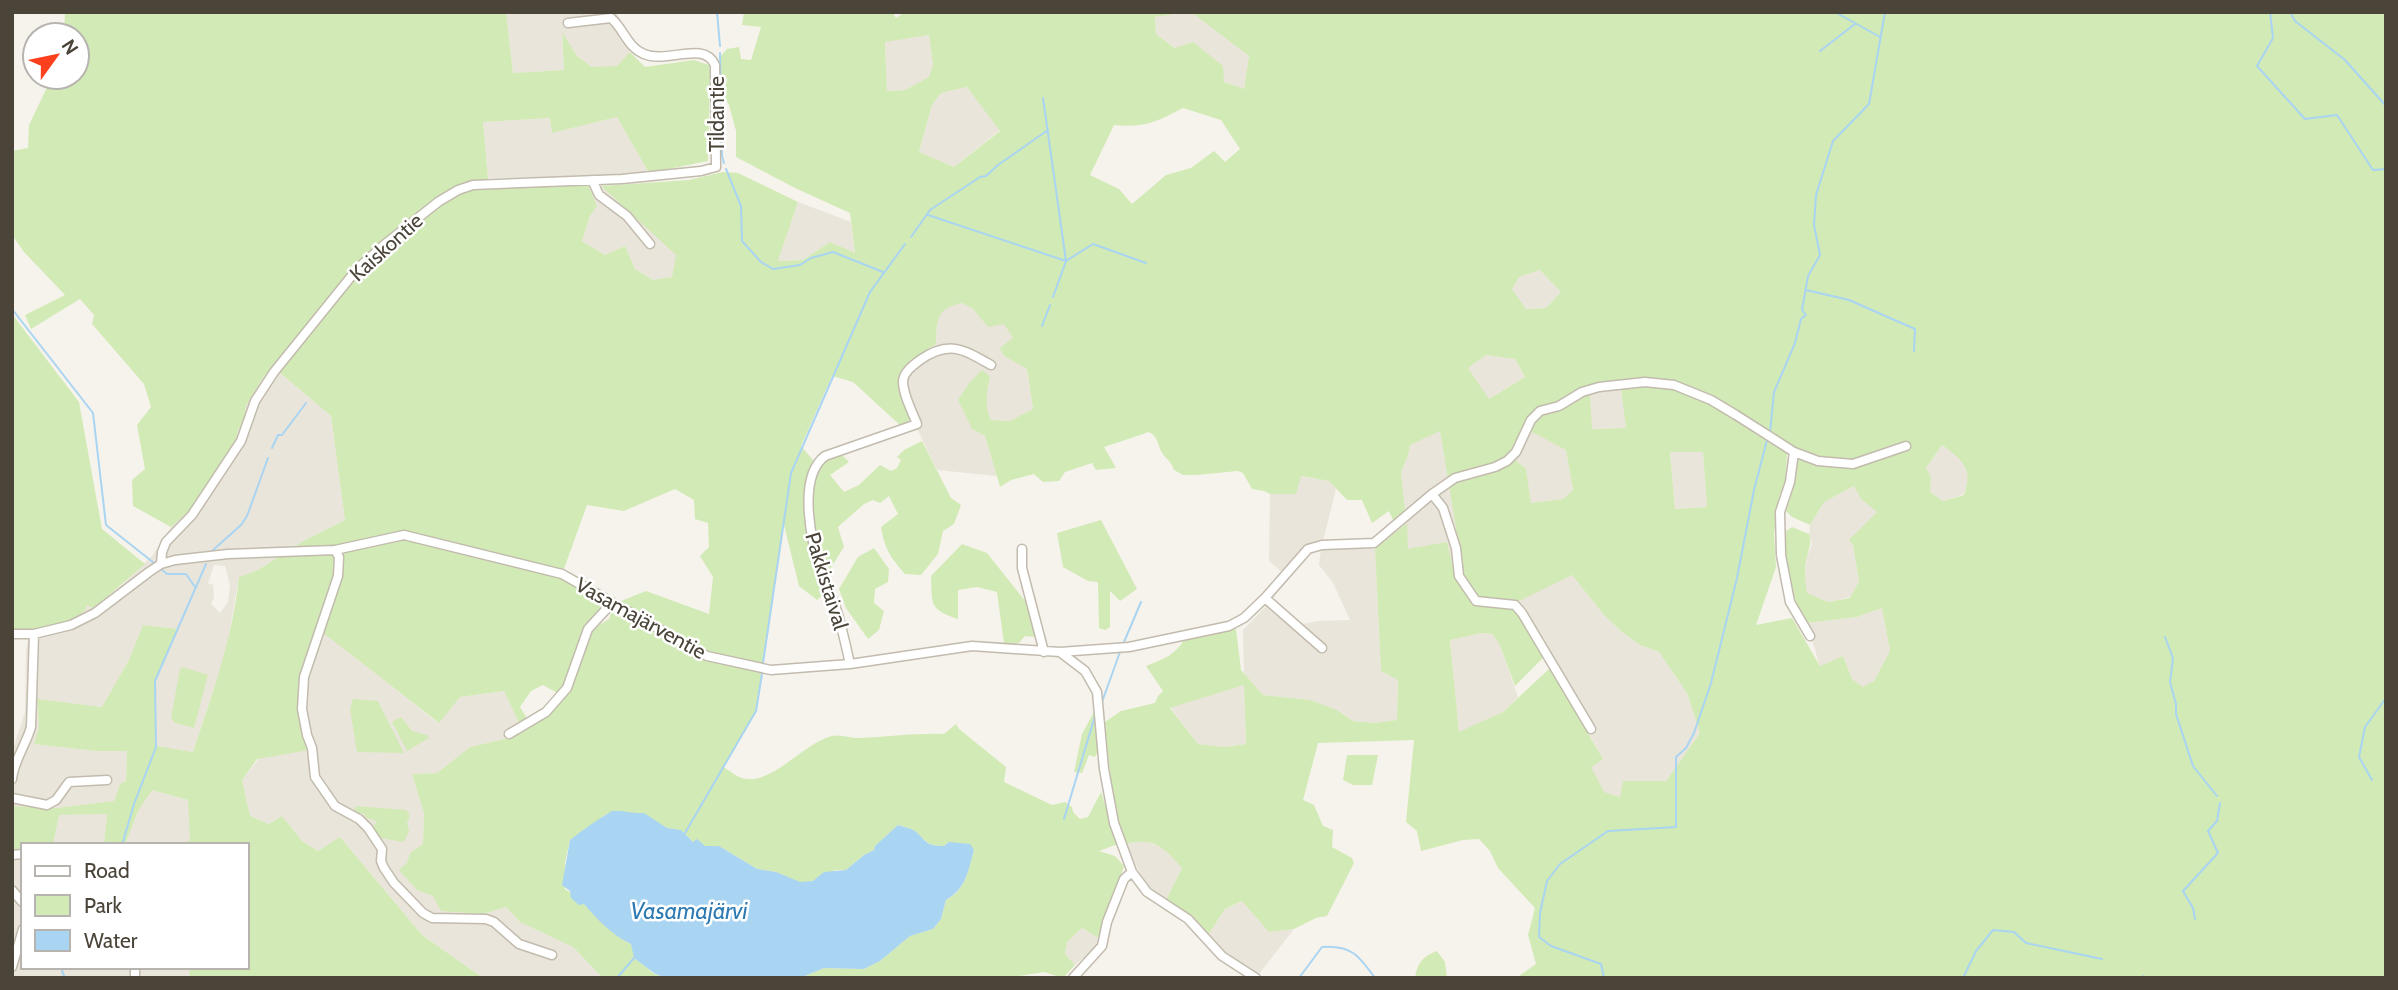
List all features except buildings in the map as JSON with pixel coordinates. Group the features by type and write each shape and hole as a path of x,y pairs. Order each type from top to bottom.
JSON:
{"street":[{"name":"Tildantie","path":"568,23 611,18 617,22 632,46 640,52 658,58 702,53 712,59 715,65 716,167"},
{"name":"Kaiskontie","path":"161,564 166,542 192,515 241,441 255,401 274,372 358,268 438,202 466,187 662,176 716,167"},
{"path":"592,180 599,195 627,216 650,244"},
{"name":"Pakkistaival","path":"850,664 834,600 822,576 810,528 808,517 812,472 817,462 825,456 917,424 903,384 908,371 923,358 945,348 957,348 990,365"},
{"name":"Vasamajärventie","path":"12,634 34,634 71,625 95,613 161,564 175,560 228,554 335,550 404,535 562,575 707,656 771,670 850,664 972,646 1044,652 1129,647 1229,626 1244,618 1308,549 1322,545 1374,543 1455,478 1507,461 1516,452 1531,420 1540,411 1568,402 1582,392 1629,383 1664,383 1678,386 1736,415 1794,452 1818,461 1853,464 1906,446"},
{"path":"1794,452 1790,482 1780,512 1780,545 1790,602 1810,636"},
{"path":"1432,494 1443,508 1456,548 1459,576 1476,601 1515,606 1522,612 1591,729"},
{"path":"1022,549 1022,568 1044,652"},
{"path":"335,550 339,557 338,576 304,677 302,709 312,748 313,768 319,785 335,806 359,819 368,828 382,849 384,868 394,883 423,913 432,918 486,919 494,922 519,944 552,955"},
{"path":"1265,598 1322,648"},
{"path":"509,734 546,712 567,688 588,629 612,603"},
{"path":"12,779 17,759 31,727 34,634"},
{"path":"1060,652 1085,671 1097,692 1104,769 1114,823 1132,872 1147,892 1188,919 1222,956 1256,978"},
{"path":"12,798 47,805 56,800 69,782 107,780"},
{"path":"1073,978 1102,946 1107,922 1124,879 1132,872"},
{"path":"13,978 12,970 21,936"}],"shaded area":[{"path":"506,12 616,12 630,52 617,67 592,67 577,56 562,34 564,70 513,73"},
{"path":"1191,12 1249,56 1244,89 1224,82 1156,34 1155,17"},
{"path":"929,35 933,64 929,77 905,90 887,91 885,41"},
{"path":"967,87 1000,130 954,167 919,152 932,105 941,93"},
{"path":"617,117 649,173 488,178 483,122 550,118 552,133"},
{"path":"588,185 601,186 677,255 672,277 653,280 635,269 625,246 605,255 582,241 590,216 597,206"},
{"path":"798,202 851,222 855,254 830,242 803,260 778,261"},
{"path":"1540,270 1561,292 1546,308 1526,309 1511,289 1519,277"},
{"path":"962,303 973,309 988,326 1004,323 1013,338 1004,356 1027,369 1033,410 1010,421 991,420 986,397 990,377 958,400 985,436 997,476 937,470 902,392 900,376 911,360 936,344 937,318 947,306"},
{"path":"1486,355 1515,359 1525,377 1489,399 1467,368"},
{"path":"273,367 331,416 345,520 305,540 258,570 239,577 226,652 193,752 156,747 155,681 178,629 144,625 129,660 103,707 37,700 39,727 35,744 96,751 127,751 126,781 120,784 115,801 56,808 12,806 12,752 25,712 26,650 30,631 86,605 94,607 153,555 171,527 191,509 237,438 246,406 264,376","holes":["214,565 225,566 230,585 228,602 220,613 211,604 214,597 213,585 208,583"]},
{"path":"1622,388 1626,428 1591,429 1590,393"},
{"path":"1440,430 1463,564 1453,568 1408,549 1401,472 1410,445"},
{"path":"1532,431 1566,450 1573,490 1563,499 1530,503 1526,469 1513,458"},
{"path":"1942,445 1963,460 1969,480 1964,494 1943,501 1930,492 1931,477 1926,468"},
{"path":"1670,452 1703,452 1707,507 1675,509"},
{"path":"1300,476 1329,481 1336,489 1323,541 1300,551 1283,573 1269,561 1270,494 1296,494"},
{"path":"1854,486 1861,499 1878,512 1853,545 1859,581 1851,597 1828,602 1807,593 1804,581 1807,557 1812,544 1810,525 1824,502"},
{"path":"1321,548 1375,549 1381,671 1398,680 1397,720 1374,723 1353,721 1337,710 1310,700 1263,695 1244,674 1243,630 1266,606 1291,626 1319,621 1350,620 1333,583 1319,565"},
{"path":"1572,575 1604,615 1622,632 1640,645 1659,652 1687,693 1700,733 1666,781 1624,781 1621,797 1604,793 1590,767 1603,759 1515,602"},
{"path":"1882,608 1890,651 1874,681 1863,688 1852,679 1843,656 1820,667 1807,623 1857,617"},
{"path":"317,627 438,723 460,697 504,691 520,725 509,738 470,747 437,773 412,774 424,813 423,844 410,853 407,863 417,890 483,914 506,907 520,922 573,947 603,978 483,978 422,935 340,837 318,851 302,841 282,816 269,824 250,816 242,780 298,708"},
{"path":"1482,633 1492,634 1499,643 1518,697 1503,712 1459,733 1450,640"},
{"path":"1244,685 1246,744 1225,747 1198,744 1170,707"},
{"path":"151,790 188,800 191,841 126,843 138,811"},
{"path":"107,814 104,843 53,843 59,815"},
{"path":"1143,840 1164,848 1182,868 1166,900 1145,883 1125,844"},
{"path":"21,850 21,969 190,969 189,978 12,978 12,851"},
{"path":"1243,901 1269,932 1294,929 1259,974 1226,952 1208,935 1225,909"},
{"path":"1082,928 1100,939 1093,950 1075,965 1065,954 1067,942"}],"green space":[{"path":"65,12 506,12 513,73 564,70 562,32 577,56 592,67 617,66 630,52 645,67 694,60 709,65 708,161 649,173 617,117 552,133 550,118 483,122 489,189 588,185 597,206 590,216 582,241 605,255 625,246 635,269 653,280 672,277 676,255 601,186 689,180 723,172 738,173 798,202 778,261 803,260 830,242 855,253 850,213 736,157 736,131 729,105 722,92 720,57 727,49 739,47 741,59 751,60 761,27 742,25 744,12 892,12 896,18 905,12 1191,12 2386,12 2386,978 1516,978 1536,964 1528,935 1535,908 1498,868 1490,851 1479,839 1463,840 1421,851 1417,831 1406,822 1414,740 1318,743 1303,800 1314,805 1323,826 1333,830 1332,847 1352,858 1354,863 1327,916 1316,918 1294,929 1269,932 1242,901 1225,909 1208,935 1191,916 1166,900 1182,868 1164,849 1151,843 1125,844 1117,814 1105,722 1121,711 1155,703 1163,691 1146,666 1172,653 1184,640 1236,629 1241,670 1263,695 1310,700 1337,710 1353,721 1374,723 1397,720 1398,680 1381,671 1375,549 1407,523 1408,549 1447,542 1453,568 1462,564 1440,431 1410,445 1401,472 1405,511 1394,522 1389,511 1372,523 1362,500 1347,500 1329,481 1301,476 1296,494 1270,494 1252,489 1243,473 1238,471 1183,475 1174,470 1156,438 1149,432 1104,447 1116,468 1096,470 1092,463 1065,472 1059,481 1043,482 1034,474 1011,480 1000,487 985,436 972,429 958,400 982,370 990,376 987,404 991,420 1010,421 1033,409 1027,369 1004,356 1000,348 1013,338 1004,324 988,327 973,309 962,303 942,312 936,344 911,360 900,376 911,416 909,421 901,426 853,382 832,376 801,446 813,460 809,469 806,526 824,594 817,600 799,586 784,525 756,711 723,767 739,777 753,779 776,771 821,740 832,736 858,738 944,734 956,724 1006,767 1004,782 1052,805 1065,802 1080,819 1088,817 1101,792 1118,844 1099,851 1115,856 1124,866 1100,939 1082,928 1067,942 1065,954 1075,965 1063,978 1044,972 1006,978 800,978 824,968 864,969 880,961 910,936 933,929 941,919 946,900 958,891 965,879 974,850 949,842 944,846 934,845 913,830 898,825 874,850 846,870 836,870 813,881 800,883 776,872 757,869 719,846 705,847 693,842 681,830 667,828 644,814 614,812 603,816 570,840 565,862 565,889 613,932 631,944 635,958 653,973 665,978 603,978 573,947 520,922 506,907 483,914 441,911 433,896 417,890 399,870 407,863 410,853 423,844 424,813 412,774 437,773 470,747 509,738 552,712 572,682 586,640 559,694 543,685 531,691 520,707 528,720 520,725 504,691 460,697 439,723 317,628 301,676 309,750 257,759 242,780 250,816 269,824 282,816 302,841 318,851 340,837 422,935 483,978 189,978 190,969 248,969 248,843 178,843 190,841 188,800 152,790 138,811 126,843 104,843 107,814 59,815 53,843 21,843 21,850 12,851 12,806 56,808 114,801 120,784 126,781 127,751 96,751 34,744 39,727 37,699 102,707 129,660 143,625 178,629 155,681 156,746 193,752 227,644 239,577 258,570 305,540 345,520 331,416 273,367 264,376 246,406 237,438 191,509 171,527 133,506 132,480 145,469 137,425 151,407 144,384 92,324 94,315 80,299 31,329 25,315 65,295 24,252 12,235 12,151 28,148 29,125 45,91 91,91 91,21 65,21","holes":["1191,12 1249,56 1244,89 1224,82 1223,66 1193,42 1175,48 1156,34 1155,17","929,35 933,64 929,77 905,90 887,91 885,42","967,87 1000,131 954,167 919,152 932,105 941,93","1183,108 1221,120 1240,149 1225,162 1214,151 1191,168 1166,175 1132,204 1119,189 1090,175 1114,125 1142,125","1540,270 1561,292 1546,308 1526,309 1512,289 1519,277","1486,355 1515,359 1525,377 1489,399 1468,368","1621,388 1626,428 1592,429 1590,393","1532,432 1566,450 1573,490 1563,499 1531,503 1526,469 1513,458","1942,445 1960,460 1967,471 1964,495 1943,501 1930,492 1931,477 1926,468","1670,452 1703,452 1707,507 1675,509","1787,454 1796,460 1786,511 1792,517 1810,525 1824,502 1854,486 1861,499 1877,512 1849,540 1853,545 1859,581 1850,598 1828,602 1807,593 1805,571 1809,534 1792,527 1782,534 1793,592 1807,623 1857,617 1882,608 1890,651 1874,681 1863,687 1852,679 1843,656 1820,666 1792,618 1756,625 1776,567 1774,534 1779,496 1785,483","675,489 694,500 695,519 708,523 709,547 700,556 713,577 709,614 646,591 621,601 609,619 593,629 587,639 606,606 594,595 561,577 587,505 624,511","1572,575 1604,615 1622,632 1640,645 1659,652 1687,693 1700,733 1666,781 1623,781 1620,797 1604,792 1591,767 1603,759 1550,668 1503,712 1459,732 1450,640 1482,633 1492,634 1499,643 1515,686 1544,657 1515,603","1244,685 1246,744 1225,747 1198,744 1170,708"]},
{"path":"12,314 79,402 102,529 145,564 94,608 86,605 86,609 79,615 62,624 32,630 12,630"},
{"path":"922,441 951,498 961,505 954,524 943,531 938,554 921,575 905,574 892,558 882,534 881,527 898,514 889,496 880,503 873,500 864,504 838,527 844,547 827,574 824,572 810,509 811,484 817,469 842,455 849,462 830,475 844,492 859,485 880,465 891,471 897,468 901,460 897,457 904,450"},
{"path":"1101,520 1137,589 1120,601 1110,591 1110,627 1105,630 1099,628 1098,582 1088,581 1063,567 1057,533"},
{"path":"962,544 987,553 1026,602 1035,637 1025,636 1019,643 1004,643 997,592 977,587 958,590 958,619 937,609 932,600 931,576"},
{"path":"874,548 889,569 888,582 875,589 874,603 884,611 879,630 868,639 846,608 839,589 858,557"},
{"path":"183,667 208,675 194,728 175,723 171,718 180,669"},
{"path":"353,699 378,701 404,753 357,752 350,709"},
{"path":"1095,710 1098,751 1095,757 1089,755 1082,773 1074,772 1082,734"},
{"path":"401,717 412,731 429,738 407,751 392,722"},
{"path":"1347,755 1378,755 1372,785 1353,785 1343,780"},
{"path":"356,806 406,810 409,814 409,831 404,842 380,838 373,827 377,821 353,812"},
{"path":"1437,951 1445,962 1447,978 1415,978 1422,961"}],"water":[{"name":"Vasamajärvi","path":"612,811 644,813 667,828 681,830 693,842 697,839 705,846 719,846 757,869 776,872 800,882 813,881 824,872 846,870 874,850 898,825 913,830 933,845 944,846 949,842 970,844 974,850 965,879 953,896 946,900 941,919 933,929 910,936 880,961 864,969 824,968 800,978 665,978 634,958 631,944 612,932 584,904 579,905 571,898 570,891 562,885 570,840"}],"waterway":[{"path":"717,12 720,46"},
{"path":"1835,12 1880,37"},
{"path":"1770,433 1774,392 1795,343 1801,319 1806,315 1802,310 1808,276 1820,255 1814,225 1816,195 1833,141 1869,104 1885,12"},
{"path":"2270,12 2273,38 2257,66 2305,119 2337,115 2373,170 2386,169"},
{"path":"2290,12 2295,21 2345,60 2386,106"},
{"path":"1820,51 1855,24"},
{"path":"720,53 724,163"},
{"path":"1043,98 1066,261 1053,297"},
{"path":"911,237 930,210 980,177 986,176 1048,130"},
{"path":"726,169 741,206 742,241 761,262 773,269 800,265 811,258 833,252 883,272"},
{"path":"928,215 1066,261 1093,244 1146,263"},
{"path":"763,663 791,473 870,292 905,244"},
{"path":"1806,290 1849,300 1915,329 1914,351"},
{"path":"1042,326 1050,305"},
{"path":"12,309 93,413 106,525 154,563"},
{"path":"272,448 278,435 282,435 306,403"},
{"path":"1604,978 1601,964 1551,946 1539,937 1540,913 1547,881 1560,864 1608,831 1676,827 1676,757 1686,748 1694,733 1711,683 1767,440"},
{"path":"212,551 241,525 247,516 268,458"},
{"path":"123,843 156,747 155,681 206,564"},
{"path":"161,569 167,574 186,574 195,587"},
{"path":"1124,642 1141,602"},
{"path":"2165,637 2173,658 2170,682 2176,714 2193,766 2217,796"},
{"path":"1102,702 1120,652"},
{"path":"685,833 756,711 762,674"},
{"path":"2372,780 2359,757 2365,727 2386,698"},
{"path":"1064,819 1095,716"},
{"path":"2195,919 2193,908 2183,891 2218,853 2208,831 2217,821 2220,803"},
{"path":"1963,978 1976,951 1993,930 2014,932 2026,943 2102,959"},
{"path":"1299,978 1322,947 1348,950 1375,978"},
{"path":"617,978 634,958"},
{"path":"63,969 65,978"}]}
